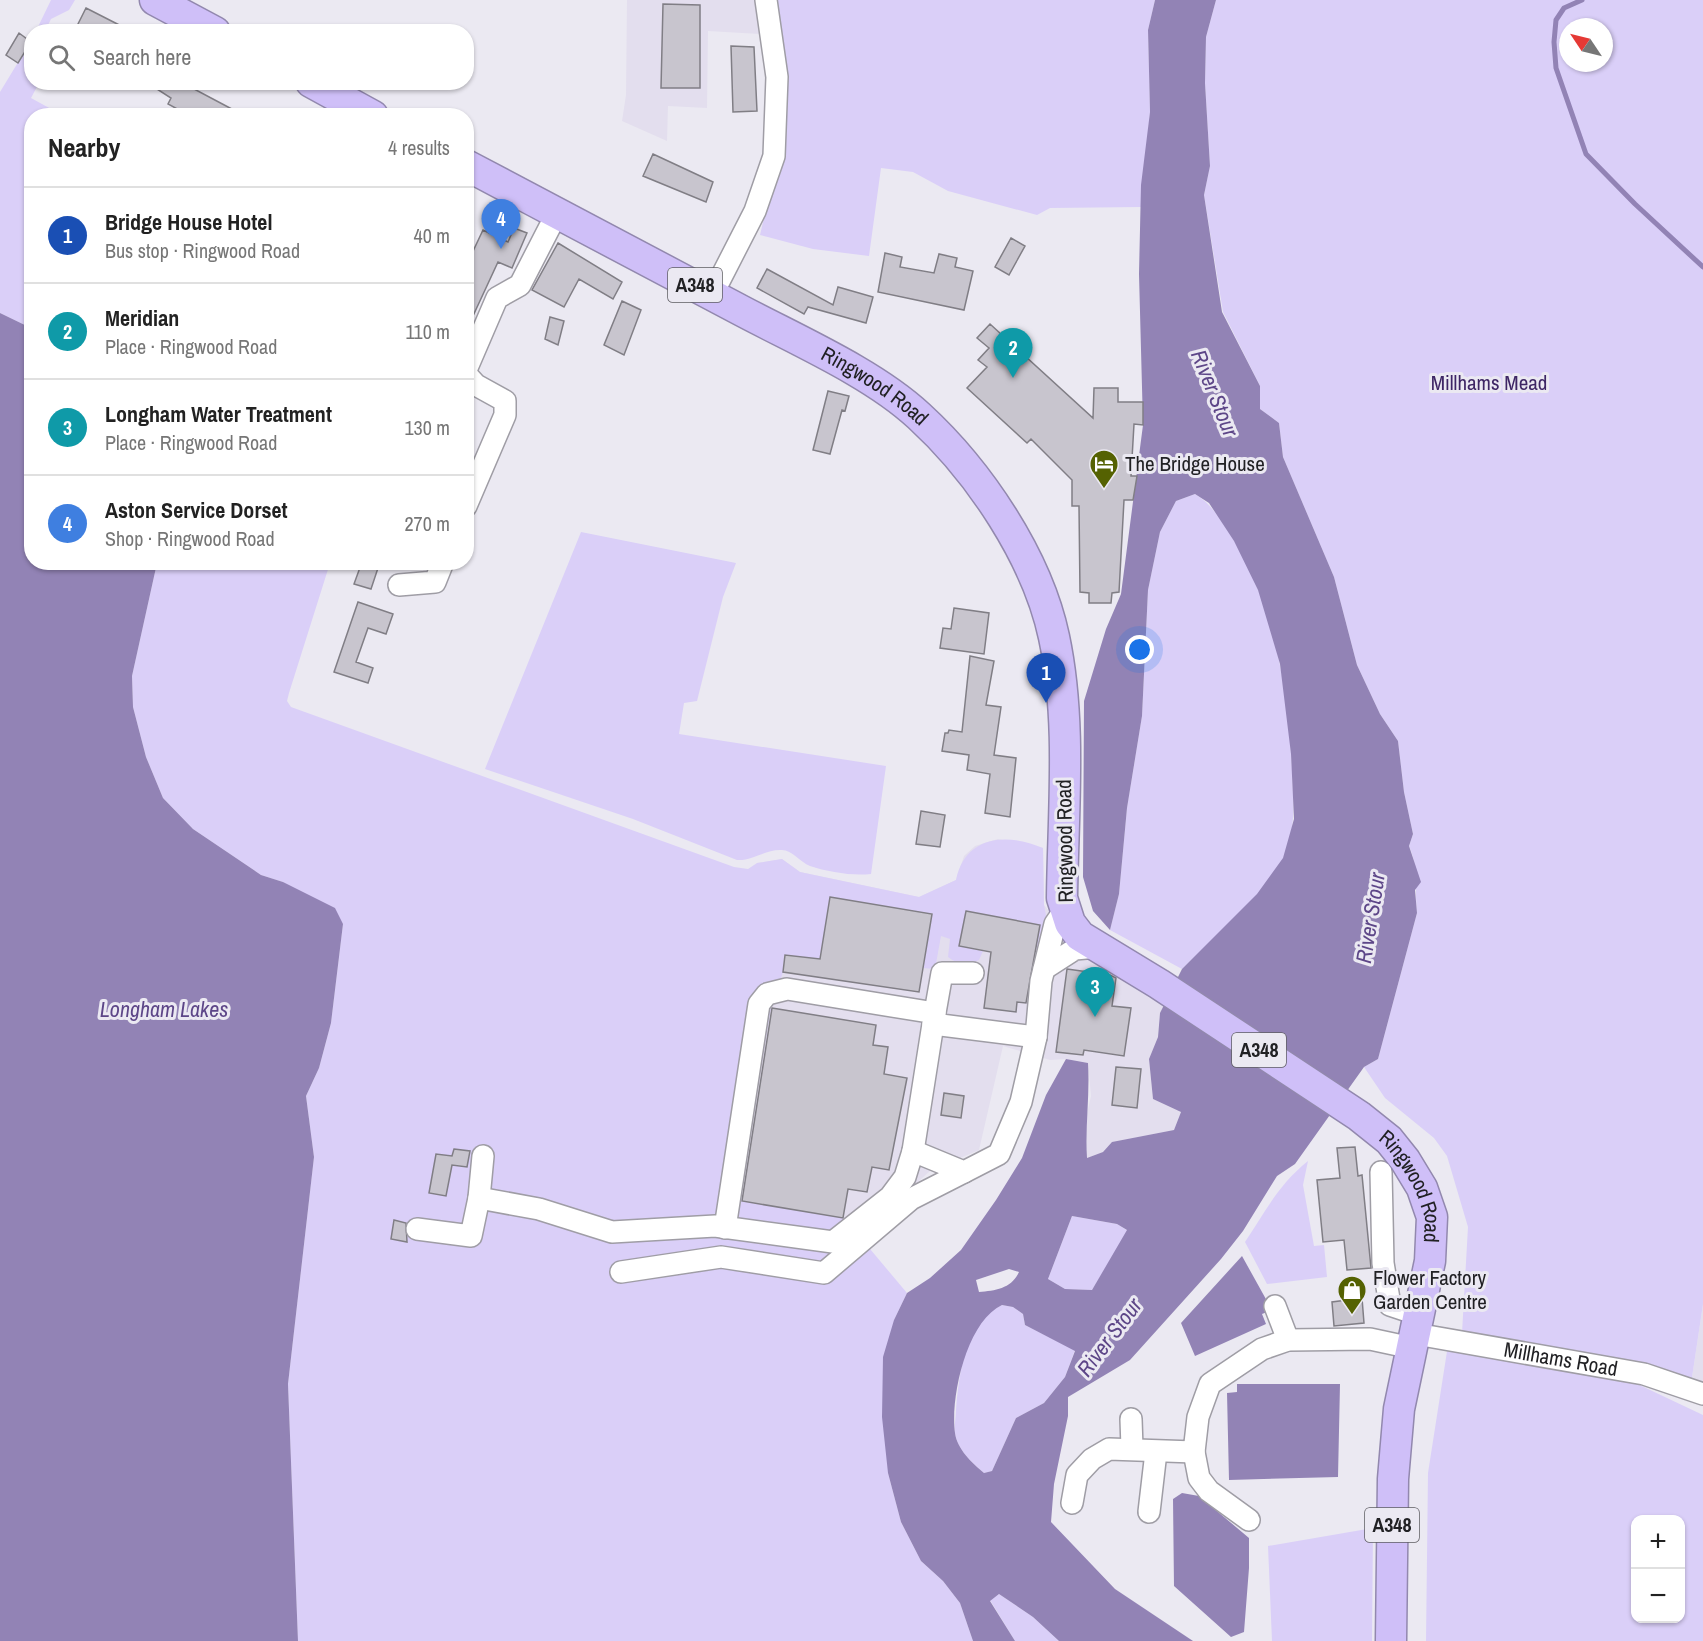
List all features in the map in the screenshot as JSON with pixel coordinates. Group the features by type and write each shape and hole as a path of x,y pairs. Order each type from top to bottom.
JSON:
{"highway":[{"path":"155,0 200,24"},
{"path":"326,90 359,108"},
{"name":"Ringwood Road","path":"474,169 876,384 918,414 955,452 991,498 1030,569 1053,634 1063,692 1062,898 1070,923 1080,936 1159,984 1359,1116 1389,1140 1422,1188 1432,1217 1430,1261 1399,1409 1393,1479 1391,1641"}],"street":[{"path":"712,295 755,211 774,156 777,76 766,0"},
{"path":"474,353 497,298 520,285 557,213"},
{"path":"474,382 505,401 505,415 474,487"},
{"path":"399,585 435,582 440,570"},
{"path":"621,1272 721,1257 824,1273 911,1199 999,1154 1021,1102 1036,1037 1044,969 1055,924 1065,908"},
{"path":"1044,969 1075,949 1097,947"},
{"path":"479,1198 539,1209 612,1232 725,1228 833,1242 890,1197 905,1177 913,1151 942,973 973,973"},
{"path":"725,1228 759,1004 767,994 787,988 934,1019 1036,1037"},
{"path":"913,1151 964,1172"},
{"path":"417,1229 471,1236 479,1198 483,1156"},
{"path":"1381,1172 1383,1263 1390,1305 1416,1332"},
{"path":"1275,1306 1288,1340"},
{"path":"1249,1520 1209,1491 1198,1478 1194,1452 1198,1417 1210,1384 1241,1361 1288,1340 1370,1339 1416,1332"},
{"name":"Millhams Road","path":"1416,1332 1644,1374 1703,1394"},
{"path":"1131,1419 1132,1448"},
{"path":"1072,1503 1077,1475 1092,1459 1109,1449 1132,1448 1156,1452 1194,1452"},
{"path":"1149,1512 1156,1452"}],"shaded area":[{"path":"627,0 772,0 777,35 708,31 707,108 668,106 667,141 622,121 626,95"},
{"path":"998,839 1043,848 1044,905 1069,935 1167,999 1160,1013 1158,1037 1149,1059 1153,1099 1181,1112 1174,1130 1113,1142 1103,1152 1087,1158 1087,1114 1091,1096 1088,1063 1066,1059 1050,1060 1003,1046 979,1150 930,1171 832,1259 720,1243 757,863 782,859 800,872 919,897 956,880 964,856 975,846"},
{"path":"1703,1304 1703,1388 1691,1384"}],"green space":[{"path":"51,0 75,0 69,10 51,19 48,24 39,24"},
{"path":"772,0 1155,0 1148,30 1150,112 1141,207 1050,208 1037,215 948,191 913,172 881,168 869,256 813,249 760,235 771,188"},
{"name":"Millhams Mead","path":"1216,0 1703,0 1703,1304 1691,1384 1462,1333 1468,1227 1447,1156 1434,1138 1385,1098 1364,1067 1378,1059 1417,913 1416,872 1409,846 1413,834 1404,792 1398,741 1380,714 1357,665 1334,577 1283,457 1279,423 1260,409 1260,386 1223,312 1204,195 1210,166 1205,83 1206,37"},
{"path":"24,53 24,90 35,90 31,98 49,108 24,108 24,325 0,313 0,92"},
{"path":"1195,494 1217,515 1244,558 1267,616 1276,646 1287,707 1293,815 1287,848 1274,874 1251,903 1182,969 1110,930 1119,894 1127,808 1142,716 1148,590 1160,532 1176,501"},
{"path":"581,532 736,563 723,597 697,701 684,703 679,734 886,766 871,874 848,874 817,868 782,850 737,860 633,819 485,769"},
{"path":"155,570 328,570 289,693 287,701 291,707 734,867 748,869 757,863 782,859 800,872 919,897 956,880 968,854 978,846 1002,839 1029,843 1043,848 1044,905 1048,926 1042,945 1035,950 1039,925 1016,920 1010,953 1003,918 966,911 959,946 983,951 979,960 963,963 952,960 948,957 950,939 941,936 935,969 923,968 932,914 830,897 820,959 784,955 783,972 771,1008 739,1200 844,1218 907,1293 894,1320 888,1473 901,1522 921,1561 943,1581 960,1603 973,1641 298,1641 288,1384 314,1157 306,1096 319,1068 331,1023 343,924 283,882 261,875 193,829 163,798 146,757 133,707 132,676"},
{"path":"1308,1161 1303,1185 1314,1246 1324,1245 1327,1277 1267,1284 1245,1242 1280,1189"},
{"path":"1072,1216 1117,1224 1128,1231 1092,1290 1065,1289 1048,1279"},
{"path":"1002,1305 1013,1307 1023,1314 1025,1325 1075,1350 1065,1377 1044,1403 1016,1418 992,1471 984,1473 966,1455 956,1439 957,1396 962,1365 972,1336 980,1323"},
{"path":"1448,1345 1612,1372 1703,1415 1703,1641 1426,1641 1428,1473"},
{"path":"1373,1528 1372,1641 1272,1641 1268,1546"},
{"path":"999,1594 1033,1617 1059,1641 1015,1641 990,1600"}],"water":[{"name":"River Stour","path":"1155,0 1216,0 1206,37 1205,83 1210,166 1204,195 1222,312 1260,386 1260,409 1279,423 1283,457 1334,577 1357,665 1380,714 1398,741 1404,792 1413,834 1409,846 1421,882 1415,890 1417,913 1378,1059 1364,1067 1295,1164 1277,1176 1243,1231 1221,1259 1130,1360 1068,1397 1068,1416 1054,1484 1051,1522 1115,1589 1193,1641 1059,1641 1033,1617 999,1594 990,1601 1015,1641 973,1641 960,1603 943,1581 921,1561 901,1522 888,1473 882,1417 883,1357 894,1320 907,1293 930,1278 961,1250 996,1200 1022,1158 1046,1095 1066,1059 1088,1063 1087,1158 1103,1152 1112,1142 1174,1130 1181,1112 1153,1099 1149,1059 1158,1037 1160,1013 1182,969 1257,894 1283,858 1294,819 1291,754 1280,664 1258,590 1234,541 1209,503 1195,494 1176,501 1160,532 1148,590 1142,716 1127,808 1119,894 1110,930 1093,911 1083,877 1084,701 1106,629 1121,594 1143,425 1139,274 1141,185 1150,112 1148,30","holes":["1072,1216 1117,1224 1127,1230 1092,1290 1065,1289 1048,1279","1009,1269 1019,1272 1008,1285 991,1291 979,1292 976,1280","1002,1305 1013,1307 1023,1314 1025,1325 1075,1351 1065,1377 1044,1403 1016,1418 992,1471 984,1473 959,1445 956,1439 954,1418 958,1381 963,1362 970,1343 990,1314"]},
{"name":"Longham Lakes","path":"0,313 24,325 24,570 155,570 132,676 133,707 146,757 163,798 193,829 261,875 283,882 335,908 343,924 331,1023 319,1068 306,1096 314,1157 288,1384 298,1641 0,1641"},
{"path":"1242,1256 1272,1310 1262,1314 1266,1324 1195,1356 1181,1323"},
{"path":"1237,1384 1340,1384 1338,1477 1229,1480 1227,1393 1237,1392"},
{"path":"1182,1493 1199,1496 1249,1538 1244,1632 1231,1637 1174,1586 1173,1499"}],"building":[{"path":"663,4 700,5 700,88 661,88"},
{"path":"86,8 117,24 78,24"},
{"path":"19,33 24,37 24,53 18,63 6,55"},
{"path":"731,46 754,47 757,111 733,112"},
{"path":"158,90 196,90 230,108 175,108 168,104 171,98"},
{"path":"653,154 713,182 706,202 643,176"},
{"path":"514,228 527,233 512,268 498,262 474,314 474,249 483,230 508,242"},
{"path":"1011,238 1025,246 1009,275 995,267"},
{"path":"558,243 622,282 613,299 579,279 564,307 532,290"},
{"path":"885,253 902,257 900,267 934,273 939,254 957,258 955,267 973,271 964,310 878,292"},
{"path":"767,269 833,305 838,287 873,297 866,323 808,307 804,314 757,288"},
{"path":"622,301 641,310 624,355 604,345"},
{"path":"550,317 564,321 558,345 545,339"},
{"name":"The Bridge House","path":"990,324 1093,418 1094,388 1118,388 1118,402 1143,402 1143,425 1134,424 1131,476 1137,476 1133,500 1124,500 1119,592 1112,593 1111,603 1089,603 1089,593 1080,592 1079,506 1072,506 1072,480 1031,439 1027,443 967,388 987,367 978,360 989,348 977,338"},
{"path":"828,391 849,396 845,411 842,410 830,454 813,450"},
{"path":"359,570 377,570 371,589 354,584"},
{"path":"358,602 393,614 386,634 368,628 356,662 373,668 368,683 334,672"},
{"path":"954,608 989,613 984,654 940,648 943,628 951,629"},
{"path":"970,656 994,661 986,705 1001,707 994,755 1016,758 1010,817 985,813 990,774 967,770 969,755 942,751 945,733 949,730 962,732"},
{"path":"921,811 945,815 940,847 916,844"},
{"path":"830,897 932,914 919,992 783,972 785,955 820,959"},
{"path":"966,911 1040,925 1026,1003 1017,1002 1016,1012 984,1008 991,952 959,946"},
{"path":"1067,969 1110,975 1116,978 1112,1006 1131,1008 1124,1056 1084,1050 1083,1055 1056,1052"},
{"path":"772,1008 876,1025 873,1045 888,1047 884,1074 907,1078 889,1170 872,1167 867,1192 848,1189 843,1218 742,1201"},
{"path":"1116,1067 1141,1069 1137,1108 1112,1105"},
{"path":"944,1093 964,1096 961,1118 941,1115"},
{"path":"1355,1147 1358,1176 1362,1175 1371,1268 1347,1270 1344,1240 1323,1242 1317,1180 1340,1178 1337,1148"},
{"path":"454,1149 470,1151 467,1167 452,1165 446,1196 429,1193 436,1154 452,1156"},
{"path":"394,1220 406,1223 407,1242 391,1239"},
{"path":"1362,1298 1364,1323 1334,1326 1332,1302"}],"waterway":[{"path":"1582,0 1564,8 1556,20 1554,42 1556,68 1586,154 1635,204 1703,267"}],"place":[{"name":"Aston Service Dorset","path":"501,249"},
{"name":"Meridian","path":"1013,378"},
{"name":"The Bridge House","path":"1104,490"},
{"name":"Bridge House Hotel","path":"1046,703"},
{"name":"Longham Water Treatment","path":"1095,1017"},
{"name":"Flower Factory Garden Centre","path":"1352,1316"}]}
